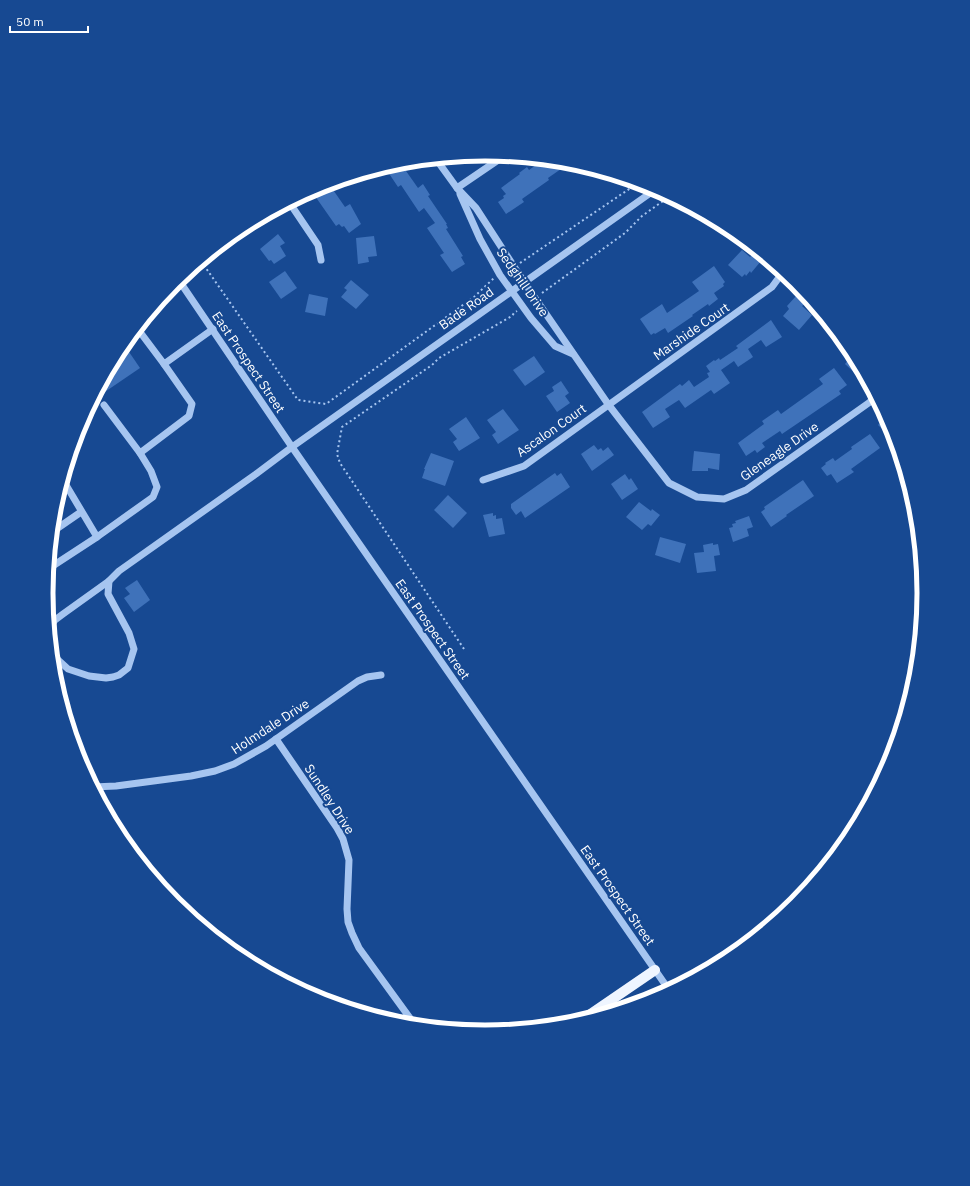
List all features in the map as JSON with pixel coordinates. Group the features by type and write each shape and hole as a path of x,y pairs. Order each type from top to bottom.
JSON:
{"main road":[{"path":"596,1010 655,970"}],"street":[{"path":"457,188 496,161"},
{"name":"Sedghill Drive","path":"440,164 457,188 476,208 524,282 608,404"},
{"name":"Sedghill Drive","path":"457,188 495,268 511,291 531,318 555,346 574,354"},
{"name":"Bade Road","path":"54,622 109,581 119,571 649,194"},
{"path":"292,207 318,245 321,260"},
{"name":"Marshide Court","path":"608,404 772,287 779,277"},
{"name":"East Prospect Street","path":"183,285 292,447 665,985"},
{"path":"164,364 213,329"},
{"path":"140,332 192,404 189,416 140,453"},
{"name":"Gleneagle Drive","path":"608,404 669,483 697,496 724,499 746,490 871,400"},
{"name":"Ascalon Court","path":"483,480 524,466 608,404"},
{"path":"54,565 97,537 153,497 157,487 151,471 140,453 104,405"},
{"path":"67,486 97,537"},
{"path":"58,528 81,512"},
{"path":"59,660 68,669 90,676 106,678 119,675 128,668 134,649 129,633 108,594 109,581"},
{"name":"Holmdale Drive","path":"99,786 116,786 191,776 215,771 244,760 358,682 367,677 381,675"},
{"name":"Sundley Drive","path":"276,739 343,839 349,860 347,909 348,922 352,933 359,948 410,1018"}],"path":[{"path":"522,261 632,187"},
{"path":"544,292 625,233 642,216 664,200"},
{"path":"204,265 298,400 326,404 474,297 493,279"},
{"path":"464,648 340,463 338,454 342,427 426,369 439,358 460,348 512,316 514,313"}],"building":[{"path":"537,165 562,168 548,178 549,180 522,199 524,202 506,214 498,202 504,198 503,196 506,194 501,188 527,167 529,170"},
{"path":"407,168 408,170 406,171 418,188 423,184 430,195 428,196 447,224 448,228 446,229 463,256 461,257 465,264 452,272 440,255 444,253 427,228 435,223 424,208 419,212 401,185 398,187 388,172"},
{"path":"333,189 345,207 350,204 361,224 349,233 344,226 342,227 339,224 336,226 315,196"},
{"path":"278,234 285,243 280,246 286,256 274,264 271,260 269,261 260,249"},
{"path":"374,236 377,256 368,257 369,262 358,264 356,238"},
{"path":"742,250 750,257 753,254 761,261 751,273 750,271 746,276 745,274 742,277 728,265"},
{"path":"714,266 725,282 723,284 724,286 714,293 718,299 709,306 708,304 668,333 665,328 651,335 640,319 662,304 667,313 699,291 692,282"},
{"path":"285,271 297,288 281,299 269,282"},
{"path":"351,280 369,295 356,309 341,297 347,290 344,288"},
{"path":"309,294 328,298 325,316 305,312"},
{"path":"797,295 805,303 802,306 812,315 799,330 783,316 789,309 787,306"},
{"path":"771,320 782,337 766,347 761,340 748,349 753,357 738,367 734,361 721,370 730,383 714,394 711,390 685,408 679,400 665,409 670,417 653,428 642,412 680,384 682,386 689,380 694,387 709,377 707,373 710,372 706,366 714,360 715,361 719,358 720,360 738,348 736,346"},
{"path":"128,350 140,368 102,394"},
{"path":"534,356 545,372 525,386 513,370"},
{"path":"848,360 859,376 845,364"},
{"path":"834,368 847,385 839,391 841,394 782,434 780,431 762,443 765,447 757,453 755,450 746,456 738,443 764,424 762,421 778,410 781,414 823,384 819,379"},
{"path":"561,381 569,393 565,396 570,403 557,412 546,396 554,391 552,387"},
{"path":"503,409 519,430 498,444 492,435 496,432 487,420"},
{"path":"466,417 480,438 459,451 453,442 457,439 449,429"},
{"path":"881,422 886,432 878,425"},
{"path":"870,434 880,448 851,469 854,472 837,483 831,474 827,476 821,468 826,464 825,463 833,458 835,461 852,449 851,447"},
{"path":"594,445 598,450 601,448 603,451 608,447 614,455 592,471 581,454"},
{"path":"694,451 720,454 719,470 708,468 708,471 692,471"},
{"path":"431,453 454,461 445,486 422,478"},
{"path":"555,473 557,476 561,473 570,487 525,518 521,511 516,515 511,508 511,504"},
{"path":"625,474 629,480 631,478 638,489 622,500 611,484"},
{"path":"803,480 814,496 771,527 761,512 765,509 764,507"},
{"path":"448,495 467,513 453,528 434,510"},
{"path":"639,502 651,511 652,509 660,515 651,526 648,524 642,530 626,517"},
{"path":"493,513 493,516 496,515 496,519 502,518 505,534 489,537 483,515"},
{"path":"749,516 753,527 747,529 749,536 733,542 729,528 733,527 732,524 736,523 735,521"},
{"path":"660,537 686,544 680,563 655,555"},
{"path":"713,543 713,545 718,544 720,555 714,556 716,571 697,573 694,553 704,552 703,545"},
{"path":"137,580 150,600 134,612 124,598 130,594 125,588"}]}
